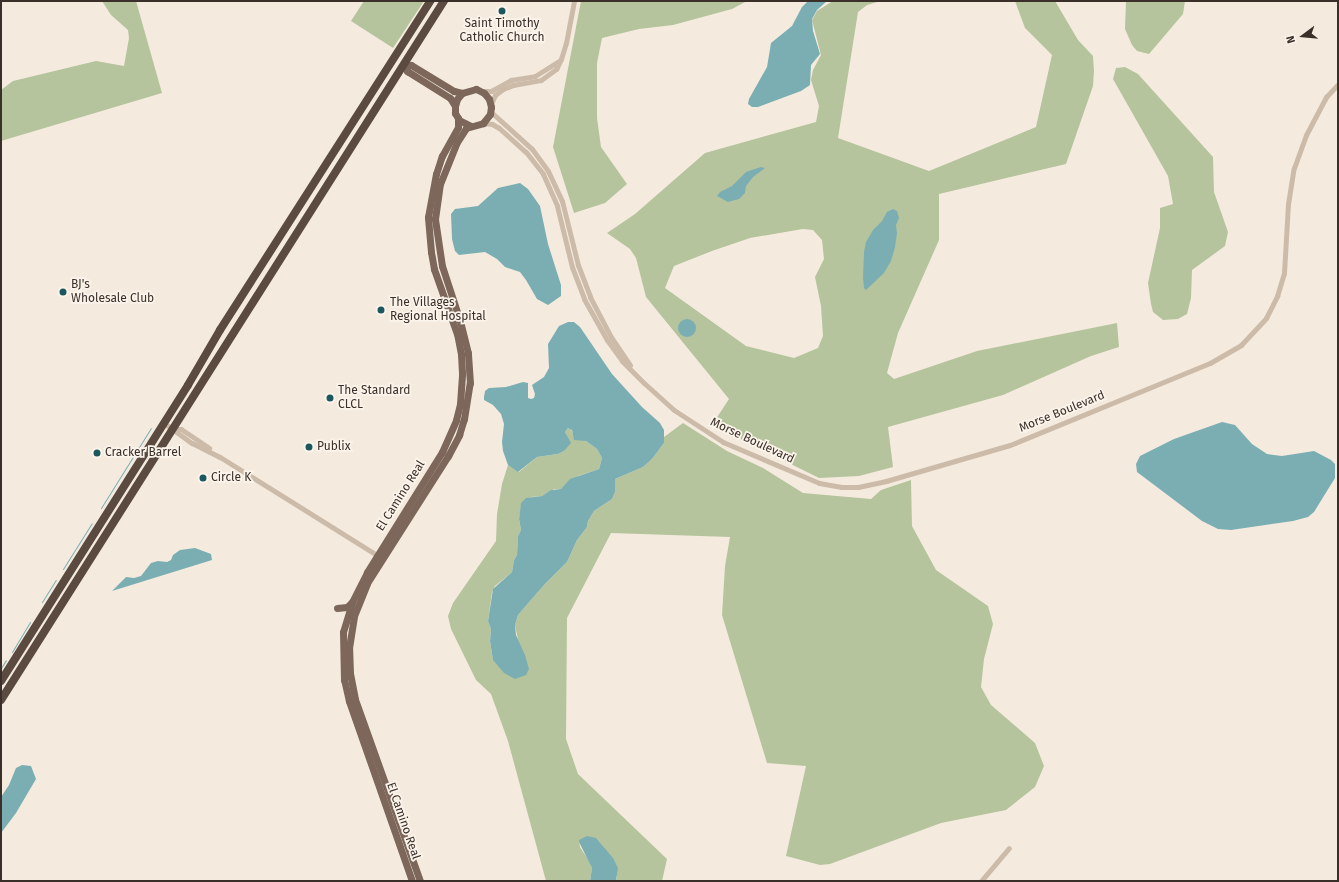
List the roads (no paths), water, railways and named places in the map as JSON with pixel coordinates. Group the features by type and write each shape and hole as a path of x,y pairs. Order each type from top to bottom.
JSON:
{"highway":[{"path":"1,681 164,423 220,330 430,1"},
{"path":"1,700 444,1"},
{"path":"394,58 404,65"},
{"path":"104,519 106,528 105,536"},
{"path":"42,615 50,621"}],"main road":[{"path":"455,106 458,97 462,93 472,89 481,91 487,96 491,108 488,118 483,123 471,126 464,124 458,118 455,106 450,98 407,71 404,65 411,65 454,91 462,93"},
{"name":"El Camino Real","path":"420,881 344,680 344,632 352,602 445,454 460,404 462,373 460,333 434,269 432,232 428,217 442,156 458,127 458,118"},
{"name":"El Camino Real","path":"437,183 457,142 464,131 471,126"},
{"name":"El Camino Real","path":"380,557 367,583 352,625 349,664 352,700 412,881"},
{"path":"347,617 345,612 337,608 346,607 352,602"}],"street":[{"path":"491,108 496,94 505,88 536,82 546,77 556,68 566,44 574,1"},
{"path":"481,91 491,91 511,80 535,76 542,73 561,59"},
{"name":"Morse Boulevard","path":"483,123 492,124 510,138 526,152 542,174 557,206 572,267 592,315 622,361 644,383 674,410 718,439 819,483 832,486 868,486 1010,444 1048,430 1224,356 1241,345 1266,318 1277,296 1284,273 1288,204 1296,162 1306,135 1326,97 1338,84"},
{"name":"Morse Boulevard","path":"491,108 532,149 548,171 562,201 578,265 598,312 632,370"},
{"path":"510,138 515,133"},
{"path":"562,225 568,224"},
{"path":"592,315 598,312"},
{"path":"164,423 192,443 220,457 380,557"},
{"path":"981,881 1010,848"}],"water":[{"path":"808,1 827,1 817,10 812,19 813,31 820,54 811,65 810,85 801,91 758,107 752,107 748,104 749,99 767,67 771,43 792,26 802,7"},
{"path":"761,167 765,168 753,177 746,186 745,193 739,199 728,202 717,196 720,192 732,186 746,172"},
{"path":"520,183 528,189 540,206 548,244 561,285 561,296 548,305 537,299 520,272 505,267 497,259 485,252 459,255 455,251 452,239 451,214 455,209 478,206 498,188"},
{"path":"893,209 897,211 899,218 896,225 897,233 891,261 884,273 866,290 864,288 863,278 866,242 887,212"},
{"path":"687,319 693,322 696,328 693,334 687,337 681,334 678,328 681,322"},
{"path":"568,322 574,322 580,327 612,374 642,407 660,423 664,430 664,443 652,459 643,467 615,479 615,492 612,499 594,511 588,521 587,527 577,540 567,562 544,585 518,615 515,625 516,635 525,655 529,669 526,675 515,679 504,673 493,660 490,641 491,629 488,621 493,589 512,572 514,560 517,555 518,536 521,530 519,519 521,503 526,498 542,496 551,490 561,489 570,479 599,469 602,458 597,449 586,441 574,440 572,430 568,428 565,432 571,443 564,451 558,454 537,457 518,472 508,465 503,451 502,442 504,424 501,414 493,405 484,400 484,397 485,391 489,388 506,387 523,382 528,383 528,398 534,398 535,394 532,385 544,377 549,368 548,344 559,326"},
{"path":"1222,422 1235,425 1252,444 1267,454 1282,456 1314,451 1331,460 1335,464 1335,478 1314,512 1308,517 1293,521 1231,530 1218,529 1202,521 1137,472 1136,464 1140,456 1174,439"},
{"path":"195,548 211,554 212,560 112,591 126,577 134,578 141,576 151,563 158,561 167,562 171,560 173,555 180,550"},
{"path":"22,765 31,766 36,779 16,813 1,833 1,797 9,785 16,768"},
{"path":"587,836 596,838 613,858 618,868 616,881 590,881 592,868 579,842 579,840"}],"waterway":[{"path":"101,508 151,428"},
{"path":"63,569 92,523"},
{"path":"42,602 56,580"},
{"path":"12,652 30,622"},
{"path":"1,668 6,660"}],"place":[{"name":"Saint Timothy Catholic Church","path":"502,11"},
{"name":"BJ's Wholesale Club","path":"63,292"},
{"name":"The Villages Regional Hospital","path":"381,310"},
{"name":"The Standard CLCL","path":"330,398"},
{"name":"Publix","path":"309,447"},
{"name":"Cracker Barrel","path":"97,453"},
{"name":"Circle K","path":"203,478"}]}
